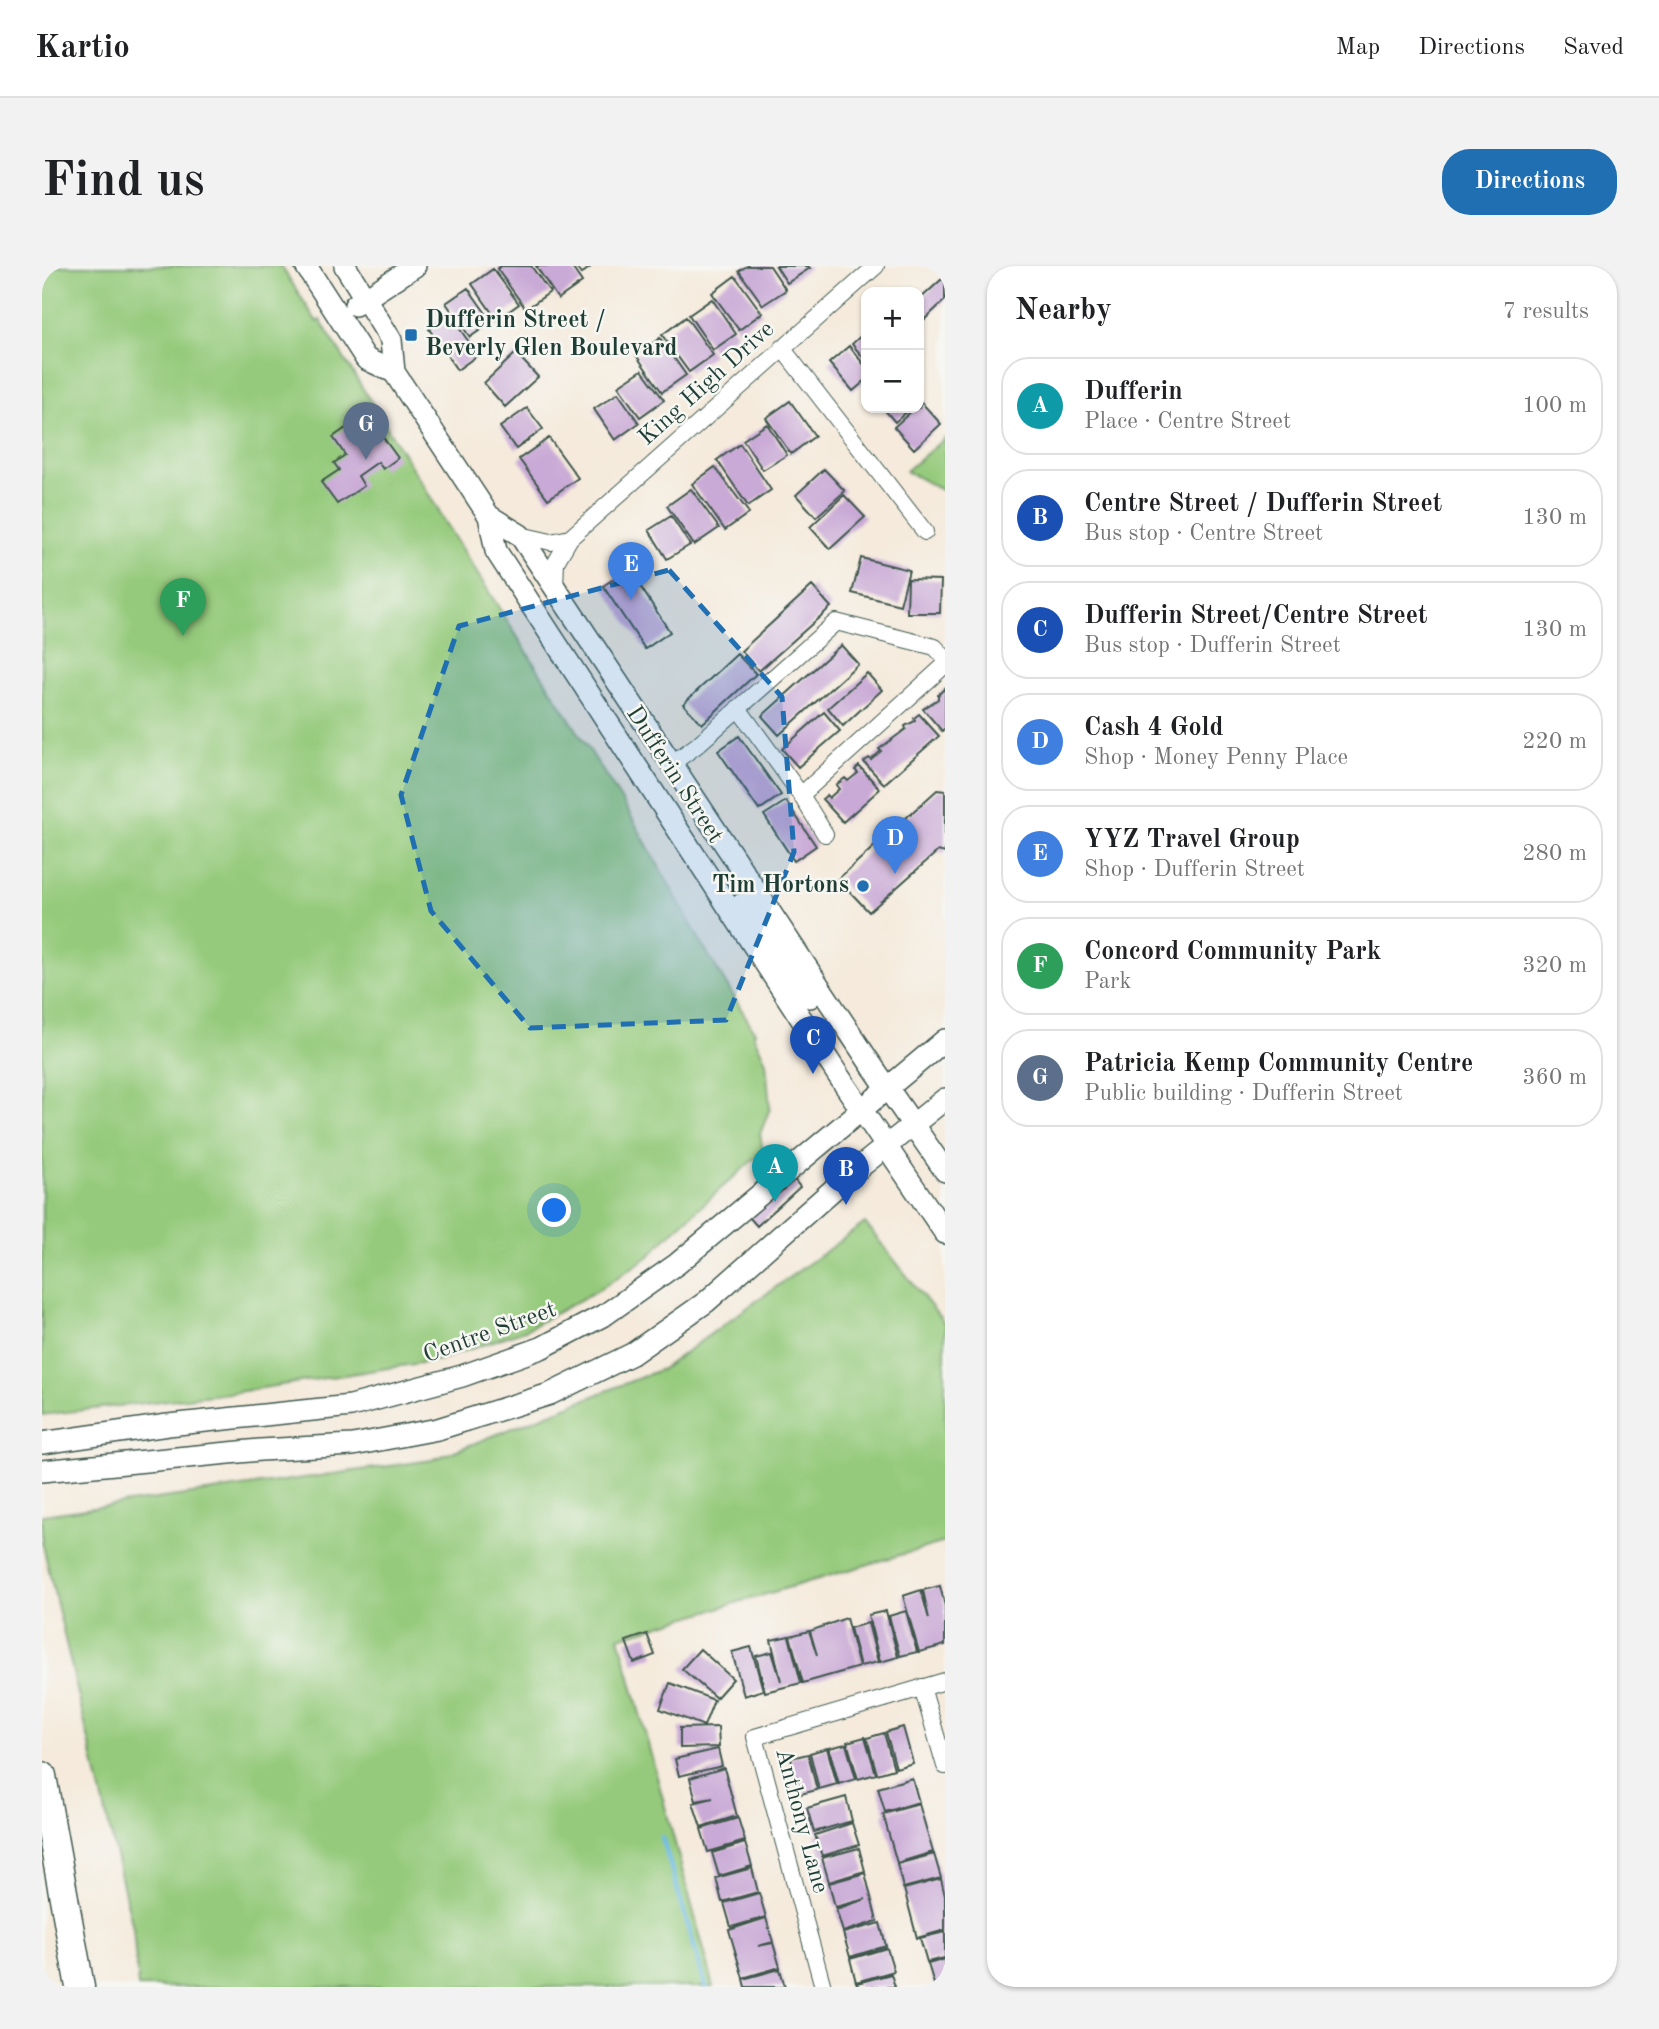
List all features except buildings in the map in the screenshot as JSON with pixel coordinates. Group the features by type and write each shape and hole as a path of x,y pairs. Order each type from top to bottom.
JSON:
{"highway":[{"path":"42,1776 79,1987"}],"main road":[{"name":"Dufferin Street","path":"306,266 366,359 394,372"},
{"name":"Dufferin Street","path":"345,266 391,340 394,372 489,516 496,551 861,1110 945,1233"},
{"path":"339,316 415,266"},
{"name":"Dufferin Street","path":"489,516 520,535 889,1096 913,1124 945,1171"},
{"path":"660,802 713,864 799,981 858,1068 889,1096 914,1108 945,1098"},
{"name":"Centre Street","path":"42,1443 168,1425 351,1406 463,1376 541,1348 606,1314 677,1264 861,1110 889,1096 945,1040"},
{"path":"42,1471 260,1450 354,1445 438,1429 550,1394 632,1354 706,1302 885,1146 945,1098"}],"street":[{"name":"King High Drive","path":"555,589 556,562 570,538 876,266"},
{"path":"782,348 925,532"},
{"path":"520,535 551,542 570,538"},
{"path":"671,764 836,622 935,647 945,658"},
{"path":"801,795 945,665"},
{"path":"738,708 801,795 825,834"},
{"name":"Anthony Lane","path":"823,1987 755,1737 945,1681"},
{"path":"922,1687 945,1766"}],"highlighted area":[{"path":"669,570 782,697 794,852 726,1020 530,1028 431,911 401,795 459,626"}],"green space":[{"path":"42,266 281,266 317,322 320,320 438,512 627,809 702,944 755,1032 753,1034 766,1062 770,1108 760,1134 763,1151 648,1257 600,1289 525,1330 439,1360 237,1392 42,1415"},
{"path":"945,438 945,492 906,471"},
{"path":"865,1223 945,1324 945,1542 619,1637 714,1987 138,1987 133,1928 42,1541 42,1515 432,1460 662,1369"}],"waterway":[{"path":"662,1837 706,1987"}],"place":[{"name":"Dufferin Street / Beverly Glen Boulevard","path":"411,335"},
{"name":"Patricia Kemp Community Centre","path":"366,460"},
{"name":"YYZ Travel Group","path":"631,600"},
{"name":"Concord Community Park","path":"183,636"},
{"name":"Cash 4 Gold","path":"895,874"},
{"name":"Tim Hortons","path":"863,886"},
{"name":"Dufferin Street/Centre Street","path":"813,1074"},
{"name":"Dufferin","path":"775,1202"},
{"name":"Centre Street / Dufferin Street","path":"846,1205"}]}
